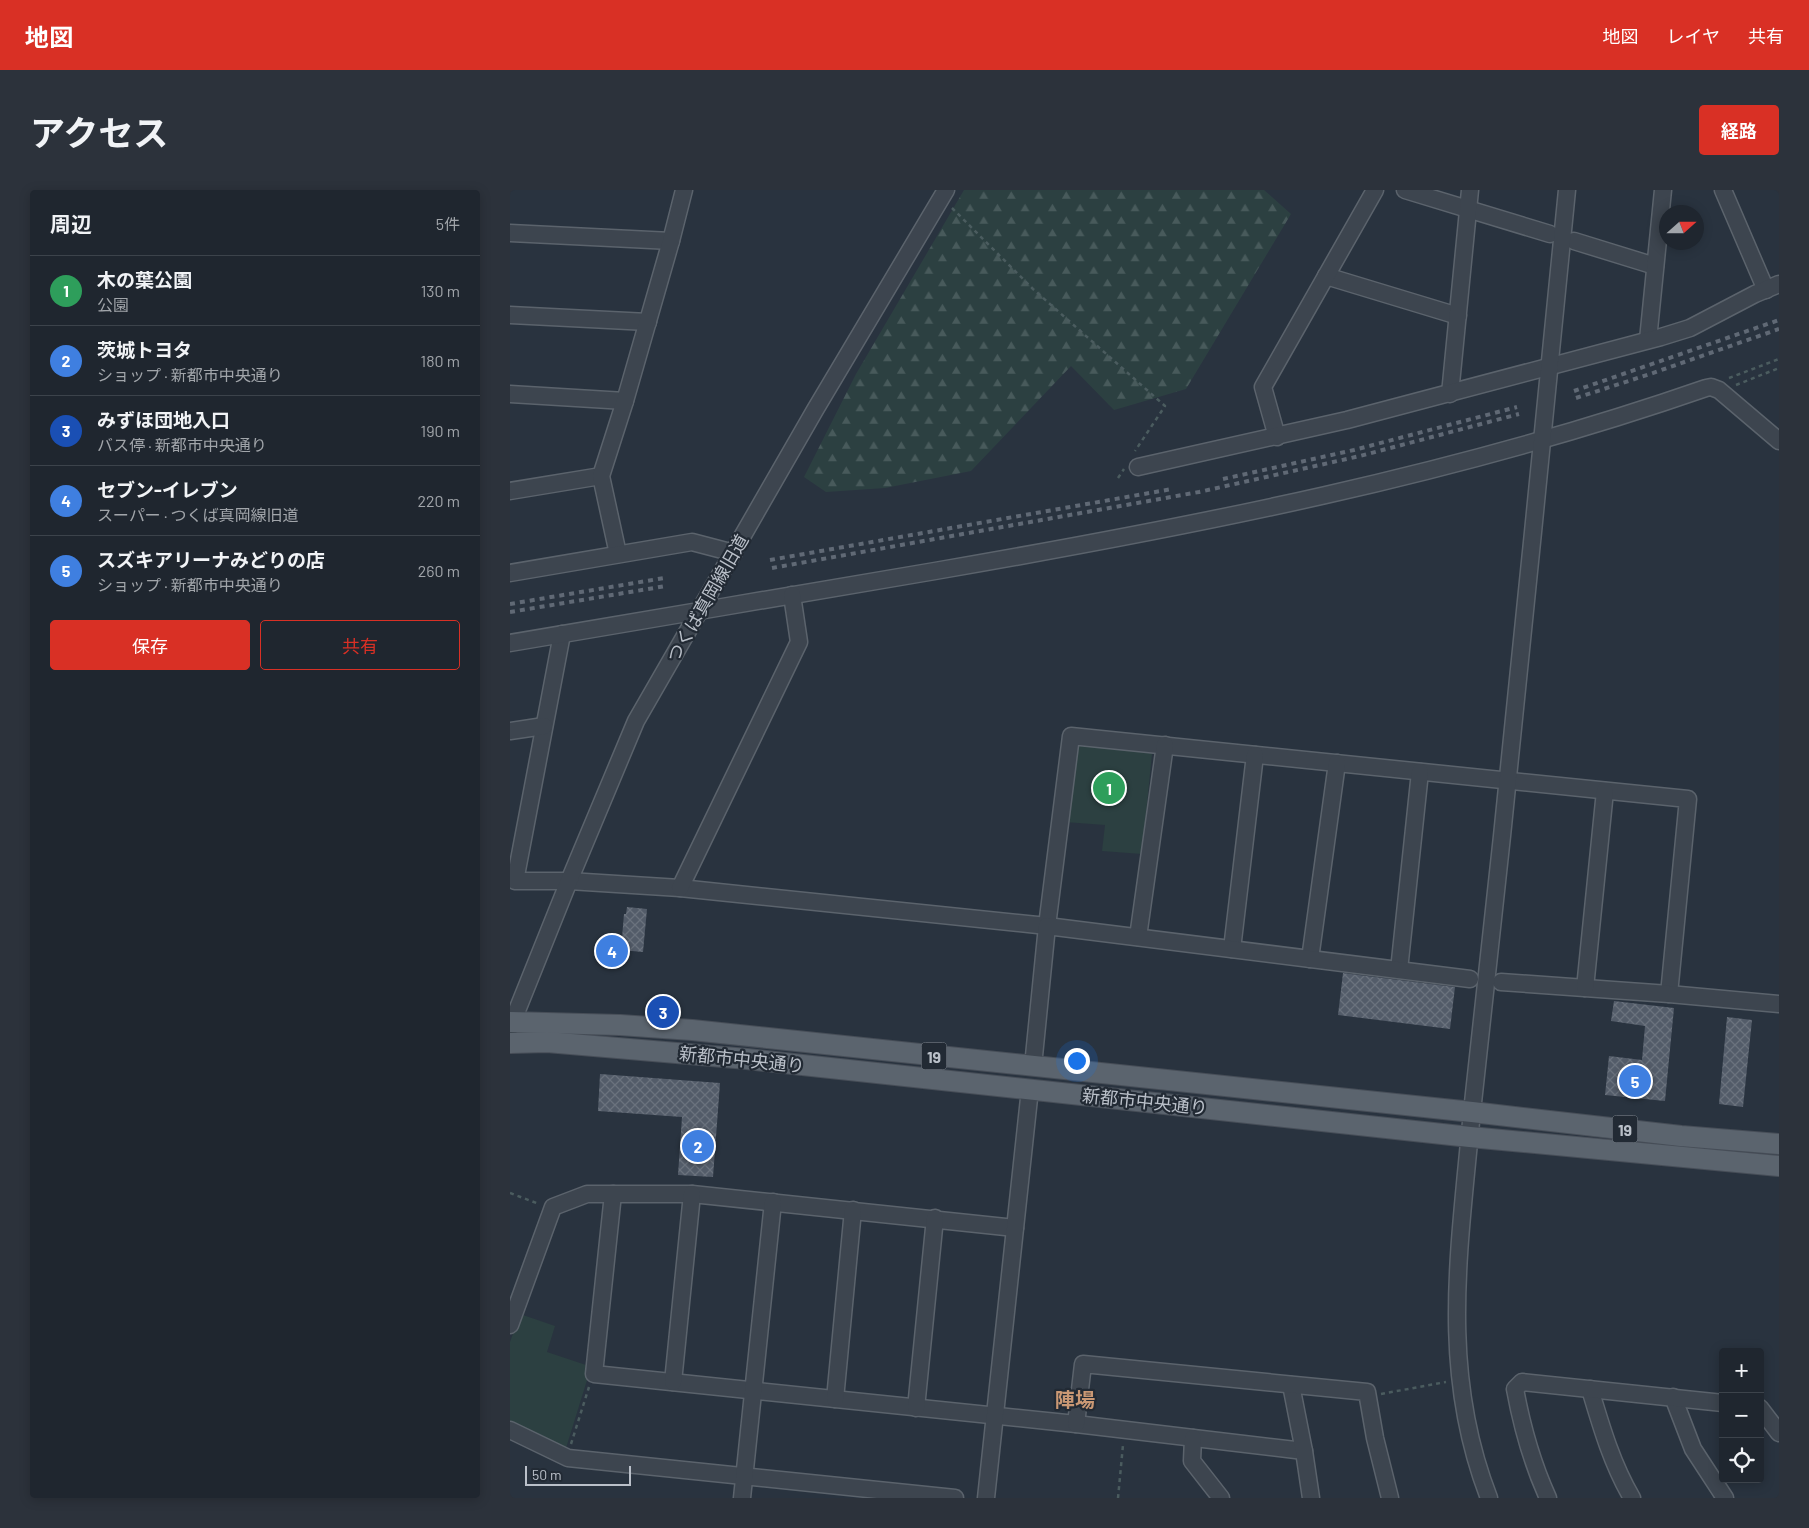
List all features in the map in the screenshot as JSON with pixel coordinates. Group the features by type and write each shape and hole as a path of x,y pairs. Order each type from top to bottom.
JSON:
{"main road":[{"name":"新都市中央通り","path":"511,1024 620,1025 692,1030 1472,1112 1681,1136 1779,1144"},
{"name":"新都市中央通り","path":"510,1043 547,1042 747,1059 1470,1138 1779,1166"}],"street":[{"path":"618,554 601,476 648,322 684,190"},
{"path":"1277,437 1263,387 1374,190"},
{"path":"1406,190 1550,234"},
{"path":"1450,394 1470,190"},
{"path":"1489,1498 1464,1408 1456,1346 1456,1282 1472,1112 1508,781 1566,190"},
{"path":"1648,340 1663,190"},
{"path":"1133,461 1277,437 1450,394 1690,328 1773,287 1723,190"},
{"name":"つくば真岡線旧道","path":"511,1024 636,721 815,410 944,194"},
{"path":"510,233 671,241"},
{"path":"1574,242 1655,266"},
{"path":"1326,276 1458,316"},
{"path":"510,315 648,322"},
{"path":"510,643 1098,543 1218,519 1376,484 1542,440 1711,387 1719,390 1779,441"},
{"path":"510,394 625,401"},
{"path":"510,492 601,476"},
{"path":"510,573 692,542 734,553"},
{"path":"680,888 799,642 792,595"},
{"path":"562,634 512,881 569,881 680,888 1047,926 1470,979"},
{"path":"510,731 544,726"},
{"path":"1033,1066 1047,926 1071,736 1688,799 1669,994"},
{"path":"1138,937 1165,746"},
{"path":"1232,949 1255,755"},
{"path":"1310,959 1337,763"},
{"path":"1399,970 1420,772"},
{"path":"1585,988 1605,791"},
{"path":"1501,982 1779,1004"},
{"path":"986,1498 1030,1089"},
{"path":"510,1325 553,1207 587,1194 692,1194 1015,1228"},
{"path":"613,1194 594,1374 1076,1424 1304,1450"},
{"path":"673,1382 692,1194"},
{"path":"742,1498 773,1202"},
{"path":"835,1399 853,1210"},
{"path":"916,1408 934,1218"},
{"path":"1076,1424 1083,1364 1367,1392 1375,1438 1390,1498"},
{"path":"1548,1498 1525,1438 1515,1389 1522,1382 1719,1403"},
{"path":"1291,1385 1311,1498"},
{"path":"1590,1389 1605,1438 1632,1498"},
{"path":"1673,1397 1693,1449 1724,1498"},
{"path":"1764,1413 1779,1433"},
{"path":"510,1430 566,1457 955,1498"},
{"path":"1193,1438 1192,1461 1220,1498"}],"path":[{"path":"944,194 1033,289 1164,406 1133,461 1118,478"},
{"path":"1706,388 1779,359"},
{"path":"1728,388 1779,368"},
{"path":"510,1193 542,1205"},
{"path":"566,1457 590,1381 594,1374"},
{"path":"1368,1396 1446,1382"},
{"path":"1118,1498 1124,1430"}],"green space":[{"path":"964,190 1264,190 1291,214 1186,389 1114,410 1071,366 971,471 885,488 826,492 804,477 856,374"},
{"path":"1079,741 1148,749 1152,754 1142,854 1102,851 1105,825 1065,822 1073,746"},
{"path":"520,1314 555,1326 547,1352 589,1366 588,1377 566,1448 510,1421 510,1342"}],"building":[{"path":"627,907 647,909 643,952 621,950 624,914 626,914"},
{"path":"1343,973 1455,987 1450,1029 1338,1015"},
{"path":"1614,1001 1674,1008 1665,1101 1605,1095 1609,1056 1642,1060 1645,1026 1611,1021"},
{"path":"1727,1017 1752,1020 1743,1107 1719,1104"},
{"path":"600,1074 720,1083 713,1177 678,1175 682,1117 598,1111"}],"railway":[{"path":"1574,391 1779,320"},
{"path":"1576,398 1779,329"},
{"path":"1223,479 1354,450 1517,407"},
{"path":"772,568 1199,492 1360,456 1519,414"},
{"path":"770,560 1172,489"},
{"path":"510,604 664,578"},
{"path":"510,612 666,586"}],"place":[{"name":"木の葉公園","path":"1109,788"},
{"name":"セブン-イレブン","path":"612,951"},
{"name":"みずほ団地入口","path":"663,1012"},
{"name":"スズキアリーナみどりの店","path":"1635,1081"},
{"name":"茨城トヨタ","path":"698,1146"}],"district":[{"name":"陣場","path":"1075,1399"}]}
